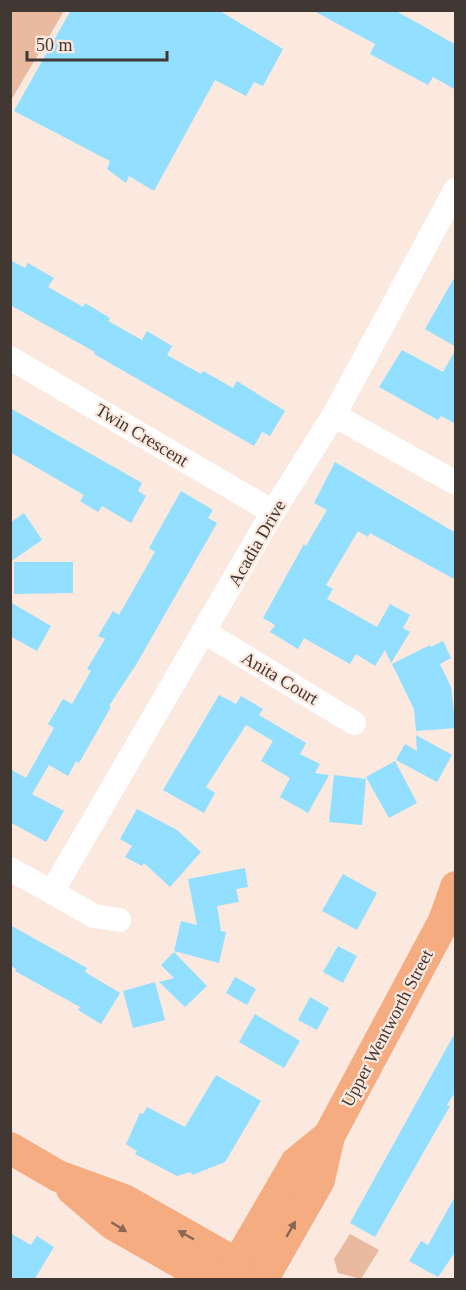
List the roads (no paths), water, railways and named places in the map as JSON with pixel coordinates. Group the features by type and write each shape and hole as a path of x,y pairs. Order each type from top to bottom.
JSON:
{"main road":[{"name":"Upper Wentworth Street","path":"244,1277 319,1180 329,1136 450,914 456,887"},
{"path":"10,1148 58,1176 113,1224 244,1277"}],"street":[{"name":"Acadia Drive","path":"52,892 206,633 273,513 334,415 456,189"},
{"name":"Twin Crescent","path":"10,358 273,513"},
{"path":"334,415 456,483"},
{"name":"Anita Court","path":"206,633 354,723"},
{"path":"10,868 94,916 119,920"}]}
